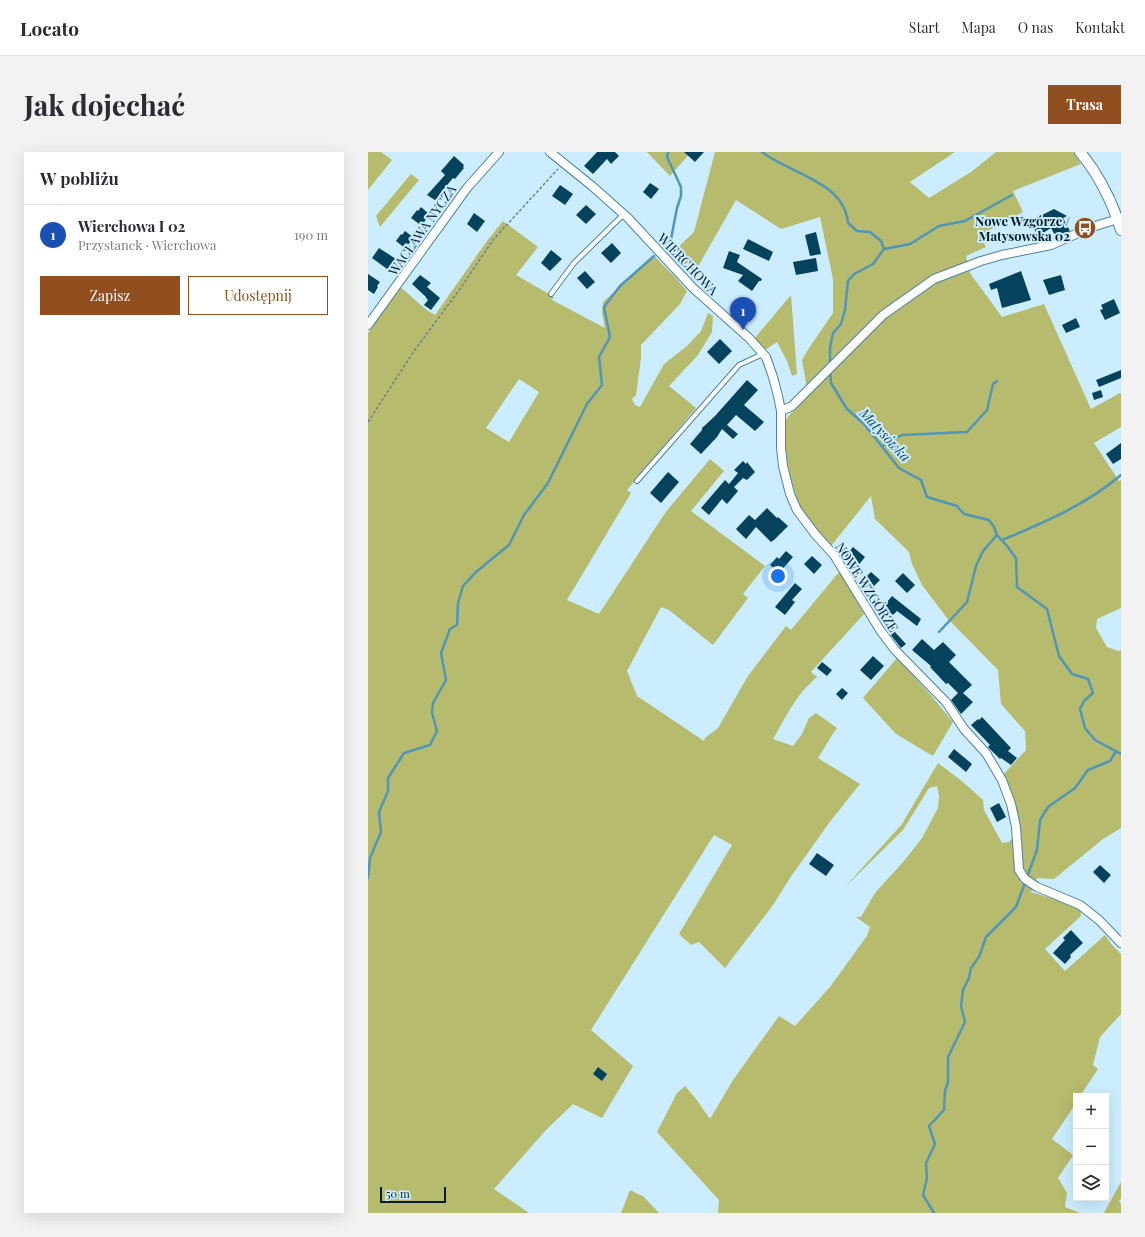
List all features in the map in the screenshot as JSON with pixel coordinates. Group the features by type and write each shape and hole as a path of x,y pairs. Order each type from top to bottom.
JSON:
{"street":[{"name":"WACŁAWA NYCZA","path":"368,325 467,188 499,152"},
{"name":"WIERCHOWA","path":"550,152 624,214 693,288 749,338 766,357 773,377 781,411"},
{"path":"1080,152 1097,176 1108,196 1121,230"},
{"path":"781,411 792,406 883,315 934,279 981,261 1050,245 1092,227 1118,219"},
{"name":"NOWE WZGÓRZE","path":"781,411 781,448 790,494 797,510 815,534 834,555 880,630 895,650 946,702 964,729 986,753 1002,780 1010,804 1016,827 1019,870 1025,879 1036,887 1080,905 1099,920 1121,943"}],"lane":[{"path":"551,294 574,264 624,214"},
{"path":"637,481 739,365 763,354"}],"path":[{"path":"368,422 414,351 460,289 493,240 564,163"}],"green space":[{"path":"368,152 381,152 392,160 368,190"},
{"path":"647,152 691,152 670,176"},
{"path":"715,152 955,152 910,182 929,198 971,172 996,152 1073,152 1081,164 1013,191 1023,212 980,235 986,247 966,256 970,273 1002,317 1044,304 1091,409 1120,393 1121,394 1121,427 1094,443 1119,481 1121,480 1121,608 1097,619 1096,628 1107,647 1119,651 1121,650 1121,828 1103,839 1054,879 1037,878 1031,892 1080,907 1081,916 1045,949 1065,971 1105,935 1121,954 1121,1014 1100,1037 1093,1065 1098,1069 1082,1093 1073,1093 1073,1108 1052,1139 1073,1155 1058,1178 1067,1193 1065,1207 1080,1213 718,1213 719,1200 657,1132 677,1093 685,1086 710,1119 733,1080 779,1016 795,1026 830,987 867,936 870,927 856,917 861,917 875,893 904,861 922,838 938,808 939,796 937,786 929,788 903,830 845,887 902,824 938,763 963,782 983,800 984,810 1002,843 1009,842 1021,828 1013,796 1003,775 1026,750 1025,731 1001,704 998,670 947,618 922,585 912,564 909,552 875,519 871,496 831,546 813,525 799,505 788,467 784,428 788,417 808,394 802,360 833,313 833,279 820,217 781,229 736,200 692,277 670,255 694,232"},
{"path":"411,174 419,180 380,227 376,216"},
{"path":"503,221 538,247 516,275 554,297 552,300 605,328 602,314 603,302 654,256 675,277 687,291 680,304 641,345 641,358 636,395 632,399 635,405 640,407 664,364 687,346 701,331 708,313 713,316 712,332 698,355 669,386 696,408 627,490 631,493 567,600 599,614 665,513 710,459 724,471 691,511 765,566 743,594 748,598 713,645 669,610 661,607 627,671 637,696 704,741 705,738 718,728 748,676 786,626 791,630 839,572 847,582 864,614 811,672 817,677 809,684 797,699 773,739 793,746 802,734 809,718 816,713 837,728 818,758 860,784 829,823 773,905 725,968 699,942 691,945 679,934 732,845 714,835 591,1030 633,1066 602,1118 573,1104 546,1130 494,1189 529,1213 368,1213 368,333 400,287 435,315 487,241","holes":["519,379 539,392 509,442 486,428"]},
{"path":"791,295 797,374 792,376 787,361 777,342 765,350 754,339"},
{"path":"897,658 953,722 933,756 896,734 863,698"},
{"path":"1121,1182 1121,1199 1119,1201 1121,1204 1121,1213 1104,1213"},
{"path":"630,1190 644,1197 659,1213 621,1213"}],"building":[{"path":"597,152 615,152 619,156 611,164 607,159 593,174 584,166"},
{"path":"684,152 704,152 695,162"},
{"path":"454,156 464,165 464,168 443,190 445,191 442,195 443,196 438,202 427,195 445,175 441,171"},
{"path":"650,183 659,189 651,199 643,192"},
{"path":"560,185 573,194 565,205 552,196"},
{"path":"586,205 596,214 586,224 576,215"},
{"path":"421,207 429,214 422,226 411,218"},
{"path":"1054,209 1067,216 1063,218 1070,231 1056,237 1051,228 1038,236 1030,221"},
{"path":"474,213 485,221 477,232 467,224"},
{"path":"405,231 413,237 406,249 396,241"},
{"path":"816,232 821,254 810,256 805,235"},
{"path":"748,239 773,252 769,261 743,249"},
{"path":"612,243 621,253 611,263 601,253"},
{"path":"379,248 396,259 393,263 395,264 390,271 372,258"},
{"path":"551,250 562,259 550,271 541,263"},
{"path":"729,251 740,255 737,262 762,279 752,291 738,281 743,275 723,268"},
{"path":"816,258 818,271 796,275 793,262"},
{"path":"585,271 595,282 587,289 577,278"},
{"path":"1021,271 1031,300 1002,308 997,288 991,290 989,284"},
{"path":"368,274 380,282 374,294 368,290"},
{"path":"420,275 431,283 427,287 440,298 431,310 424,305 428,300 426,297 412,284"},
{"path":"1061,275 1065,290 1049,295 1043,280"},
{"path":"1114,299 1120,313 1105,320 1100,310 1103,309 1101,305"},
{"path":"1076,318 1080,327 1066,333 1062,325"},
{"path":"720,339 732,351 719,364 707,352"},
{"path":"1121,370 1121,378 1099,387 1096,380"},
{"path":"747,380 758,390 744,405 764,422 755,431 736,415 727,425 738,434 733,439 722,429 717,437 701,454 690,444 702,428 715,416"},
{"path":"1101,390 1103,397 1094,400 1092,393"},
{"path":"1121,443 1121,459 1113,464 1106,454"},
{"path":"743,461 746,464 747,462 755,472 747,480 743,478 734,487 738,491 727,504 722,499 709,515 701,508 725,480 729,484 738,473 734,470"},
{"path":"668,472 679,482 661,503 650,493"},
{"path":"767,508 788,526 774,540 771,542 756,527 746,539 736,529 749,515 755,520"},
{"path":"853,547 865,557 857,567 845,557"},
{"path":"786,551 793,557 779,573 770,565 777,557 779,559"},
{"path":"812,556 822,565 814,574 804,564"},
{"path":"871,572 880,580 871,589 862,581"},
{"path":"903,573 915,585 907,593 895,581"},
{"path":"795,583 802,589 792,600 795,602 785,615 775,607"},
{"path":"892,596 921,619 917,626 897,611 893,615 883,607"},
{"path":"894,631 906,644 901,648 890,634"},
{"path":"922,639 934,650 943,642 956,655 949,662 972,685 963,693 973,702 961,714 951,700 958,693 948,683 946,684 930,667 931,666 912,650"},
{"path":"873,656 884,666 871,680 860,670"},
{"path":"822,662 832,670 827,676 817,668"},
{"path":"842,688 848,693 842,700 836,694"},
{"path":"982,717 1011,748 1008,751 1017,758 1011,765 1001,758 1000,759 988,747 990,745 971,725"},
{"path":"954,749 972,764 966,772 948,757"},
{"path":"999,803 1006,817 997,822 990,808"},
{"path":"817,853 834,865 826,876 809,864"},
{"path":"1100,865 1111,875 1104,883 1093,872"},
{"path":"1071,930 1083,943 1070,955 1071,957 1065,964 1053,953 1065,940 1063,938"},
{"path":"598,1067 607,1074 602,1081 593,1074"}],"waterway":[{"path":"664,245 671,239 681,196 681,187 667,157 668,152"},
{"name":"Matysówka","path":"762,152 826,188 837,197 844,209 848,223 857,231 870,232 881,241 884,249 873,264 854,274 848,281 845,310 841,324 833,333 830,348 830,364"},
{"path":"884,249 910,244 939,226 965,221 1012,195"},
{"path":"368,878 370,858 381,832 379,812 388,791 388,778 404,753 430,745 437,731 432,713 433,703 446,680 441,653 450,629 457,625 458,603 463,586 476,572 509,545 524,515 548,483 587,404 602,385 599,357 610,337 604,307 620,286 654,256"},
{"name":"Matysówka","path":"830,371 831,383 847,409 864,424 899,468 921,480 927,497 957,506 964,514 989,520 997,535 1016,558 1017,587 1047,609 1059,656 1072,674 1088,679 1093,693 1084,701 1080,709 1085,728 1095,740 1121,754"},
{"path":"882,446 902,435 967,432 987,410 993,384 997,381"},
{"path":"1002,540 1048,520 1079,504 1108,486 1121,475"},
{"path":"939,632 967,602 976,566 983,551 997,535"},
{"path":"934,1213 923,1195 927,1178 926,1163 935,1144 929,1126 944,1110 945,1091 948,1082 948,1057 965,1022 961,1006 963,990 969,978 971,968 979,957 986,937 1016,907 1037,850 1040,820 1048,807 1075,788 1088,770 1110,761 1116,751"}],"place":[{"name":"Nowe Wzgórze / Matysowska 02","path":"1085,228"},
{"name":"Wierchowa I 02","path":"743,330"}]}
